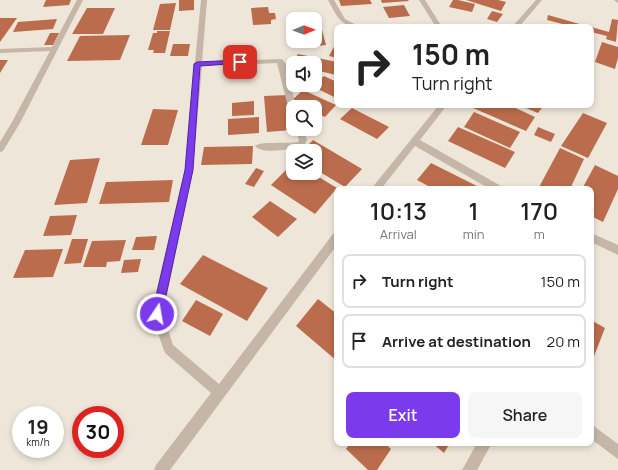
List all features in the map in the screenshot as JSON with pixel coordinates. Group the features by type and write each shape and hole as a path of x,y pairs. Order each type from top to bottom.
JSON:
{"street":[{"path":"0,149 16,123 80,0"},
{"path":"204,0 197,64 189,170 157,314 169,349 219,392"},
{"path":"331,0 342,20 351,24"},
{"path":"422,0 437,24"},
{"path":"518,24 539,0"},
{"path":"0,51 55,49"},
{"path":"197,64 279,61 282,64 290,100"},
{"path":"378,186 441,108"},
{"path":"259,146 294,147 301,144 303,140 302,136"},
{"path":"414,142 493,186"},
{"path":"594,238 618,250"},
{"path":"161,470 219,392 334,246"},
{"path":"594,433 618,452"},
{"path":"469,470 483,446"}],"building":[{"path":"46,0 71,0 69,5 43,7"},
{"path":"179,0 194,0 194,10 179,11"},
{"path":"339,0 370,0 372,4 341,6"},
{"path":"381,0 408,0 409,1 382,3"},
{"path":"453,0 475,4 472,12 449,7"},
{"path":"466,0 498,0 506,2 501,11"},
{"path":"176,3 170,30 153,30 160,4"},
{"path":"404,5 410,16 389,18 383,7"},
{"path":"268,7 269,13 275,13 276,19 271,20 271,24 253,25 251,8"},
{"path":"87,8 115,8 103,34 72,34"},
{"path":"492,11 503,14 497,22 487,19"},
{"path":"548,15 580,24 562,24 547,20"},
{"path":"0,18 17,18 0,42"},
{"path":"57,19 53,29 13,32 18,22"},
{"path":"612,19 618,20 616,42 606,39 607,36 594,33 594,28 609,32"},
{"path":"322,30 326,45 322,45"},
{"path":"157,31 170,31 165,53 153,53 154,50 148,50 153,33 157,33"},
{"path":"50,33 59,33 53,45 44,45"},
{"path":"130,35 120,60 67,61 80,36"},
{"path":"602,42 618,47 618,58 615,69 595,62"},
{"path":"173,44 190,44 188,56 170,56"},
{"path":"334,47 334,57 329,56"},
{"path":"298,54 308,56 297,56"},
{"path":"322,59 334,61 334,75 322,72"},
{"path":"0,60 8,60 0,73"},
{"path":"324,76 334,81 334,97 322,91 322,78"},
{"path":"301,92 307,92 334,104 334,107 325,117 322,116 322,100 292,100"},
{"path":"288,95 289,100 286,100 286,130 267,132 264,96"},
{"path":"254,101 254,115 232,116 232,103"},
{"path":"352,108 389,127 377,139 340,119"},
{"path":"473,108 516,108 535,117 526,131"},
{"path":"526,108 542,108 538,113"},
{"path":"153,109 178,110 168,145 141,145"},
{"path":"474,112 520,132 510,148 464,127"},
{"path":"583,113 607,123 588,158 561,146"},
{"path":"259,117 259,133 228,135 228,119"},
{"path":"458,127 515,152 505,168 448,141"},
{"path":"538,127 555,134 551,142 534,135"},
{"path":"313,140 320,144 309,144"},
{"path":"322,145 362,169 346,186 343,186 322,173"},
{"path":"253,146 252,164 201,165 204,147"},
{"path":"560,148 584,159 571,186 540,186"},
{"path":"100,158 87,203 54,205 70,160"},
{"path":"431,163 477,186 428,186 417,180"},
{"path":"595,165 618,176 618,189 603,222 594,218 594,186 584,186"},
{"path":"256,168 264,171 254,187 245,184"},
{"path":"286,170 286,180 322,179 334,186 334,192 315,214 271,185"},
{"path":"173,180 169,202 99,204 106,182"},
{"path":"270,201 297,219 278,237 252,217"},
{"path":"77,215 71,235 43,236 50,216"},
{"path":"157,236 154,250 132,250 136,237"},
{"path":"72,239 88,239 81,263 64,264"},
{"path":"126,240 120,261 107,262 106,267 83,267 92,241"},
{"path":"63,249 53,277 13,278 25,250"},
{"path":"203,255 268,288 247,321 180,284"},
{"path":"141,259 138,272 121,273 124,260"},
{"path":"318,299 334,312 334,358 296,326"},
{"path":"196,300 223,314 210,336 182,321"},
{"path":"594,322 605,328 594,356"},
{"path":"348,446 388,446 391,449 377,470 368,470 346,449"},
{"path":"436,446 448,446 444,453"}],"route":[{"path":"157,314 189,170 197,64 240,62"}]}
